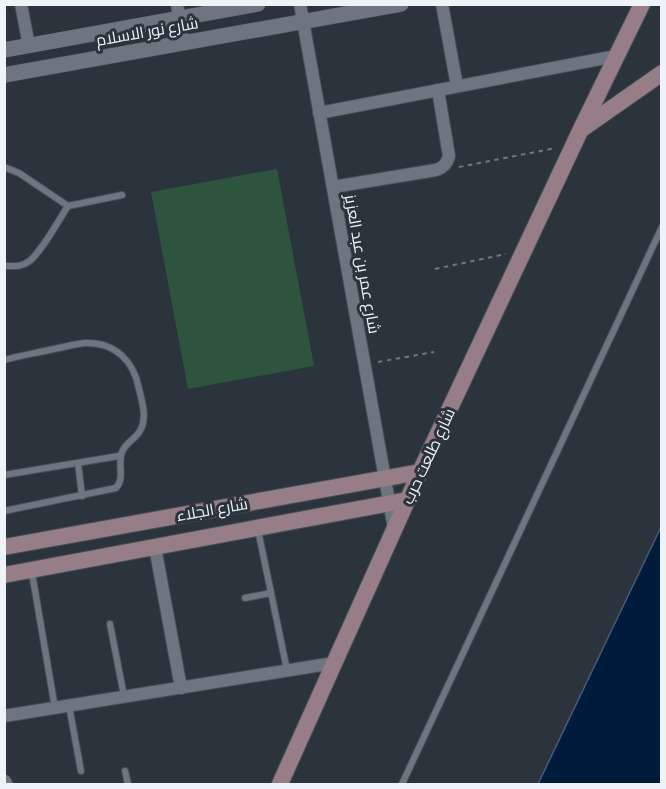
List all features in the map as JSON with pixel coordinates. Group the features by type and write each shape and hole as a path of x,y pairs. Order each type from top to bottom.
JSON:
{"main road":[{"name":"شارع طلعت حرب","path":"280,784 420,472 642,4"},
{"path":"581,129 662,74"},
{"name":"شارع الجلاء","path":"4,547 420,472"},
{"name":"شارع الجلاء","path":"4,576 408,500"}],"street":[{"path":"21,4 29,46"},
{"name":"شارع نور الاسلام","path":"4,50 178,12 258,4"},
{"name":"شارع عمر بن عبد العزيز","path":"300,4 394,529"},
{"name":"شارع نور الاسلام","path":"4,75 401,4"},
{"path":"442,4 458,86"},
{"path":"178,12 183,43"},
{"path":"319,113 616,56"},
{"path":"333,187 443,167 449,156 438,90"},
{"path":"155,547 181,688"},
{"path":"4,716 334,663"}],"lane":[{"path":"4,167 19,173 68,206"},
{"path":"4,266 18,267 30,262 68,206 122,195"},
{"path":"402,784 662,227"},
{"path":"4,360 85,344 100,344 126,359 134,371 144,412 140,431 125,446 119,456 122,478 116,489 4,512"},
{"path":"4,475 119,456"},
{"path":"78,463 82,496"},
{"path":"257,528 287,670"},
{"path":"32,570 55,708"},
{"path":"245,598 271,593"},
{"path":"110,624 124,697"},
{"path":"69,706 81,771"},
{"path":"125,771 128,784"}],"path":[{"path":"447,163 459,167 574,145"},
{"path":"435,269 524,250"},
{"path":"365,364 434,351"}],"green space":[{"path":"277,169 314,366 188,389 151,192"}],"water":[{"path":"661,527 661,784 538,784"}]}
